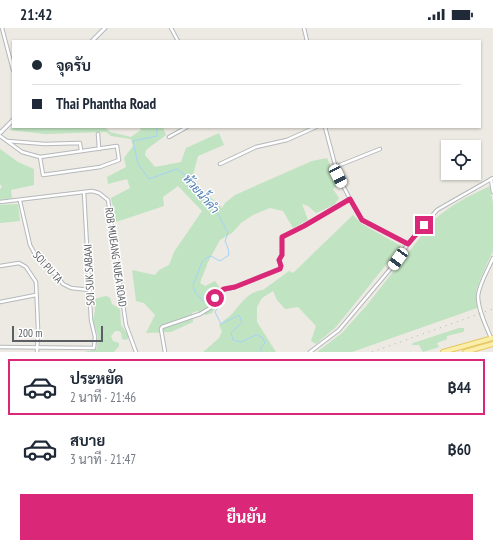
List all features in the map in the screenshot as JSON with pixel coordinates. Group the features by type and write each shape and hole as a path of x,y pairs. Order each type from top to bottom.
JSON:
{"main road":[{"path":"443,352 492,338"},
{"path":"465,352 493,344"}],"street":[{"path":"2,28 12,66"},
{"path":"93,40 105,28"},
{"path":"171,28 177,40"},
{"path":"304,28 307,40"},
{"path":"12,121 0,135 22,152 40,158 117,146 119,160 100,168 43,175 40,158"},
{"path":"169,137 185,128"},
{"path":"220,164 256,147 287,140 314,128"},
{"path":"325,128 338,176 362,220 408,244"},
{"path":"98,134 99,149"},
{"path":"6,141 45,144 80,143 81,152"},
{"path":"336,167 380,149"},
{"path":"310,352 339,330 392,267 408,244 437,210 492,179 493,192"},
{"name":"ROB MUEANG NUEA ROAD","path":"0,202 20,201 92,191 99,193 108,200 126,325 136,352"},
{"name":"SOI SUK SABAAI","path":"37,348 94,348 95,337 91,320 84,192"},
{"path":"165,352 162,327 200,314 211,306 219,292 224,289 235,287 280,269 281,266 279,260 282,255 282,237 350,199"},
{"name":"SOI PU TA","path":"20,201 30,245 36,256 56,275 63,284 71,288 90,290"},
{"path":"492,338 479,306 478,296 493,258"},
{"path":"0,266 20,263 26,266 36,282 38,329 37,352"},
{"path":"0,302 36,295"},
{"path":"0,347 37,348"}],"green space":[{"path":"12,127 106,128 110,132 131,137 141,130 140,128 163,128 166,135 146,150 145,155 155,167 181,162 186,148 219,133 224,145 198,156 193,175 199,186 222,208 225,203 235,195 312,161 327,158 339,184 333,189 339,198 334,205 316,213 308,206 302,204 308,220 293,228 283,211 270,208 253,215 241,223 232,233 220,240 208,262 200,283 205,286 215,281 220,288 216,301 218,305 212,313 206,315 197,311 192,313 193,322 171,332 146,333 155,315 144,303 136,301 132,270 155,275 159,270 169,265 174,252 202,211 178,186 163,197 164,206 116,222 111,198 130,188 127,179 108,184 107,177 126,167 124,158 133,146 131,139 111,136 106,132 45,134 9,130"},
{"path":"0,149 18,162 34,169 34,185 11,190 12,198 0,200 0,189 2,187 0,184"},
{"path":"490,186 493,204 493,251 476,291 477,308 352,352 317,352 342,333 367,305 439,215 467,197"},
{"path":"18,204 20,221 0,223 0,205"},
{"path":"353,215 362,224 401,246 336,327 316,344 311,341 316,326 298,307 285,309 277,300 273,291 262,298 257,307 257,322 276,352 203,352 219,338 222,331 219,325 231,315 245,299 253,293 263,290 289,271 293,273"},
{"path":"107,296 110,298 112,304 120,309 121,325 128,335 128,339 122,339 121,333 119,331 115,331 111,336 113,341 119,343 119,346 114,352 84,352 97,349 98,336 93,321 95,311 94,302 95,299"},
{"path":"459,328 464,328 464,331 447,336 447,339 437,343 439,347 423,352 419,345 412,345 413,343"}],"waterway":[{"name":"ห้วยน้ำคำ","path":"157,128 157,136 133,141 138,164 149,179 177,169 185,175 193,182 213,206 228,233 225,241 229,255 220,261 211,256 202,262 193,285 195,292 203,301 213,302 218,307 215,312 221,324 239,315 242,322 231,333 233,340 241,342 256,335 262,337 265,343 261,347 261,352"}],"railway":[{"path":"372,352 493,309"}],"route":[{"path":"215,298 219,292 224,289 235,287 280,269 281,266 279,260 282,257 282,237 350,199 362,220 408,244 424,225"}]}
